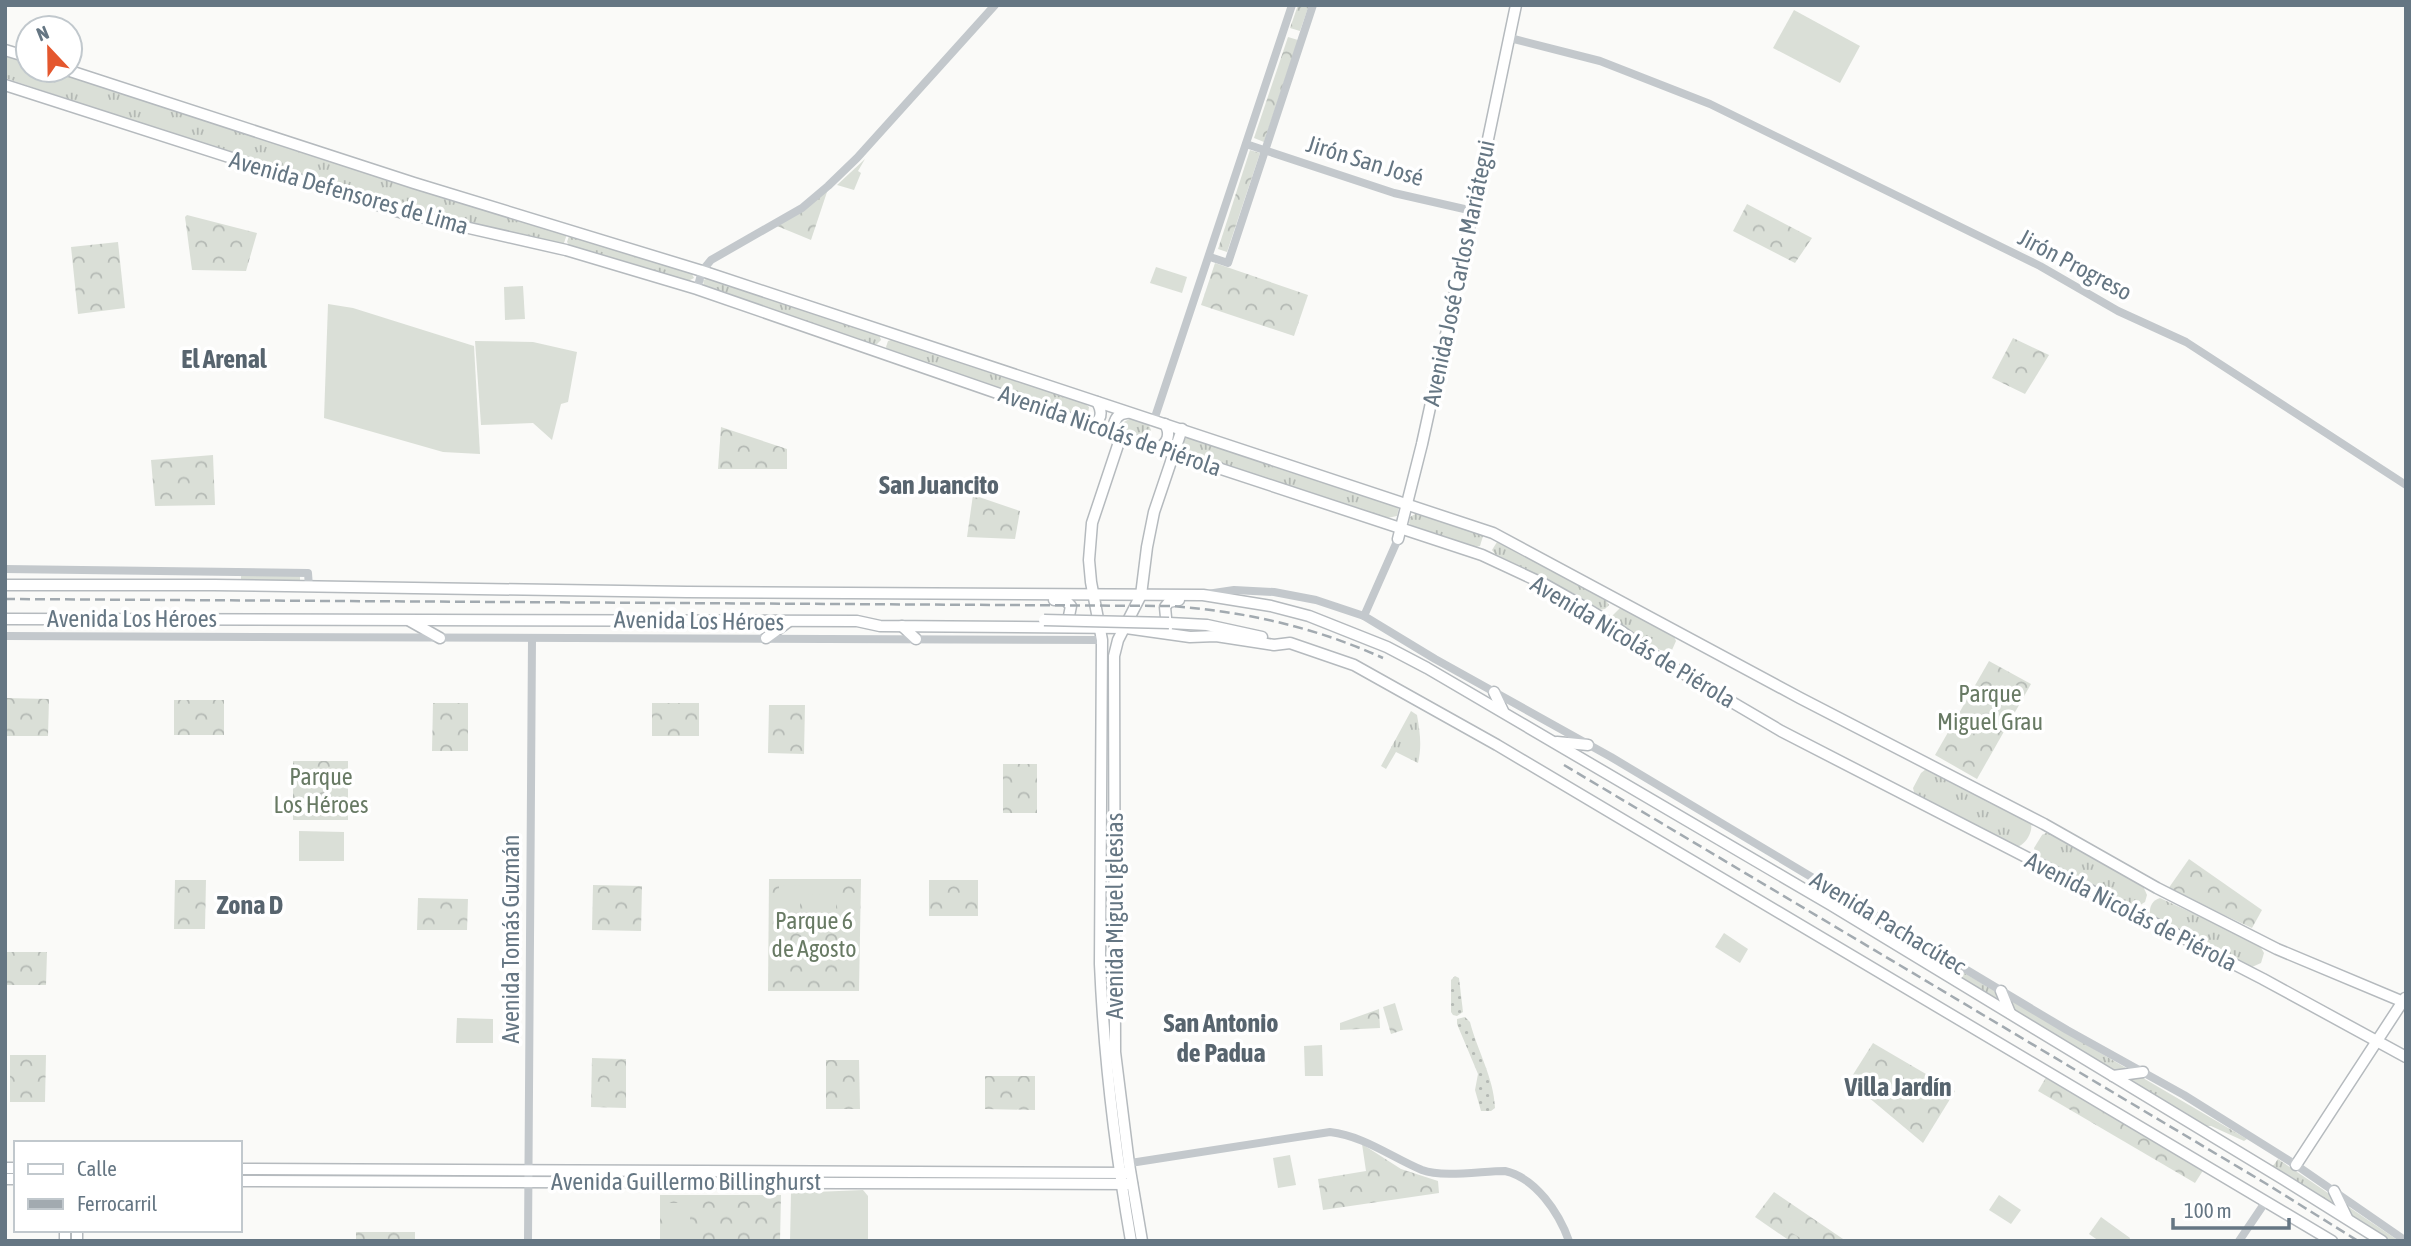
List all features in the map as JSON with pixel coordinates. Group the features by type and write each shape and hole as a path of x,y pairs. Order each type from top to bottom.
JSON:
{"main road":[{"name":"Avenida José Carlos Mariátegui","path":"1398,539 1474,211 1516,5"},
{"name":"Avenida Defensores de Lima","path":"84,76 414,183 702,271"},
{"name":"Avenida Defensores de Lima","path":"5,85 403,213 566,250 697,289"},
{"name":"Avenida Nicolás de Piérola","path":"702,271 1493,533 1800,698 2045,824 2157,888 2277,949 2405,1001"},
{"name":"Avenida Nicolás de Piérola","path":"697,289 1121,436 1482,555 1545,584 1607,621 1667,664 1781,731 2263,979 2406,1057"},
{"path":"1090,425 1097,422 1101,416 1101,408 1097,402"},
{"name":"Avenida Miguel Iglesias","path":"1129,413 1119,415 1115,421 1115,428 1121,436 1092,523 1089,560 1102,640 1102,1017 1112,1115 1142,1241"},
{"path":"1158,448 1168,437 1165,424"},
{"name":"Avenida Miguel Iglesias","path":"1131,1241 1115,1052 1114,656 1118,640 1126,628 1139,595 1154,512 1182,429"},
{"name":"Avenida Los Héroes","path":"5,585 1201,595 1271,606 1309,616 1387,647"},
{"path":"1019,594 1030,600 1068,602 1071,612 1067,627"},
{"path":"1099,623 1102,603 1132,601 1139,595"},
{"path":"1169,635 1165,618 1166,605 1201,595"},
{"name":"Avenida Los Héroes","path":"5,619 857,621 880,626 1067,627 1099,623 1169,635 1216,636 1274,645 1290,643 1354,665 1383,681"},
{"path":"410,620 439,638"},
{"path":"857,621 1044,620 1169,623 1207,625 1290,643"},
{"path":"766,638 788,622"},
{"path":"902,626 916,639"},
{"name":"Avenida Pachacútec","path":"1387,647 1504,712 2010,1013 2382,1241"},
{"name":"Avenida Pachacútec","path":"1383,681 1497,745 2332,1241"},
{"path":"1493,692 1504,712"},
{"path":"1102,698 1107,694 1114,698"},
{"path":"1555,742 1588,745"},
{"path":"1101,806 1115,806"},
{"path":"2001,991 2010,1013"},
{"path":"2296,1165 2405,1001"},
{"path":"2113,1076 2143,1072"},
{"name":"Avenida Guillermo Billinghurst","path":"242,1169 530,1176"},
{"name":"Avenida Guillermo Billinghurst","path":"242,1181 530,1176 1125,1174"},
{"path":"2334,1191 2348,1218"}],"street":[{"path":"697,289 702,271 711,260 802,208 828,186 857,158 995,5"},
{"path":"1154,420 1292,5"},
{"path":"1210,257 1228,263 1313,5"},
{"name":"Jirón Progreso","path":"1510,38 1600,61 1710,104 2040,266 2118,311 2186,342 2406,485"},
{"name":"Jirón San José","path":"1247,144 1394,192 1474,211"},
{"path":"1364,616 1398,539"},
{"name":"Avenida Los Héroes","path":"5,569 308,573 309,587"},
{"name":"Avenida Los Héroes","path":"1201,595 1234,590 1275,592 1316,600 1364,616"},
{"name":"Avenida Pachacútec","path":"1364,616 1728,825 2001,991 2143,1072 2296,1165 2406,1241"},
{"name":"Avenida Los Héroes","path":"5,636 1102,640"},
{"name":"Avenida Tomás Guzmán","path":"528,1241 532,638"},
{"path":"1125,1174 1331,1132 1349,1135 1425,1171 1513,1173 1542,1195 1564,1227 1569,1241"},
{"path":"2239,1241 2266,1201"}],"green space":[{"path":"1298,5 1309,5 1300,31 1290,28"},
{"path":"1794,10 1860,46 1840,83 1773,48"},
{"path":"1288,37 1298,40 1264,142 1254,138"},
{"path":"5,54 14,57 14,81 5,78"},
{"path":"84,79 567,234 563,246 345,191 23,84 84,84"},
{"path":"1250,150 1260,153 1227,252 1218,249"},
{"path":"865,159 858,171 861,173 854,190 837,185"},
{"path":"828,189 811,240 777,226"},
{"path":"1747,204 1812,238 1795,263 1733,231"},
{"path":"187,215 257,233 246,271 192,270 185,217"},
{"path":"569,236 691,272 694,278 688,281 570,246 567,242"},
{"path":"118,242 125,308 78,314 71,247"},
{"path":"1215,263 1308,295 1294,336 1201,305"},
{"path":"1156,267 1187,277 1182,293 1150,283"},
{"path":"709,278 879,334 881,340 877,344 869,344 704,287 703,280"},
{"path":"523,286 525,319 505,320 504,287"},
{"path":"328,304 353,308 474,346 480,454 443,452 324,418"},
{"path":"2013,338 2049,355 2025,394 1992,378"},
{"path":"894,339 1083,402 1089,407 1088,414 1073,416 888,352 888,341"},
{"path":"475,341 533,342 577,352 568,402 561,404 552,440 533,423 481,425"},
{"path":"1131,418 1148,423 1151,430 1148,437 1143,439 1125,433 1122,427 1124,422"},
{"path":"721,427 787,449 787,469 718,469"},
{"path":"1188,437 1399,507 1397,516 1387,518 1188,453 1182,447 1183,440"},
{"path":"213,455 215,505 155,506 151,460"},
{"path":"973,495 1020,511 1015,539 967,537"},
{"path":"1417,513 1477,532 1483,536 1480,546 1412,527 1409,523 1410,517"},
{"path":"1497,542 1604,597 1609,605 1599,610 1579,596 1495,554 1492,550"},
{"path":"241,575 300,576 300,583 241,581"},
{"path":"1622,606 1672,632 1676,641 1672,650 1666,651 1651,646 1615,621 1612,616"},
{"name":"Parque Miguel Grau","path":"1989,661 2031,684 1977,779 1935,755"},
{"path":"5,698 49,699 48,736 5,736"},
{"path":"174,700 224,700 224,735 174,735"},
{"path":"433,703 468,703 468,751 432,751"},
{"path":"652,703 699,703 699,736 652,736"},
{"path":"769,705 805,705 804,754 768,753"},
{"path":"1411,711 1417,715 1419,727 1418,763 1396,752 1386,769 1381,766"},
{"name":"Parque Los Héroes","path":"293,761 348,761 348,820 293,820"},
{"path":"1003,764 1037,764 1037,813 1003,813"},
{"path":"1926,769 2031,823 2030,834 2026,840 2017,847 1915,796 1913,788"},
{"path":"299,831 344,832 344,861 299,861"},
{"path":"2054,832 2143,886 2147,895 2145,902 2137,907 2126,904 2037,858 2034,848 2042,835"},
{"path":"2189,859 2262,910 2252,928 2168,889"},
{"name":"Parque 6 de Agosto","path":"769,879 861,879 859,991 768,991"},
{"path":"175,880 206,880 205,929 174,929"},
{"path":"929,880 978,880 978,916 929,916"},
{"path":"805,883 827,883 827,894 805,895"},
{"path":"593,885 642,886 641,931 592,930"},
{"path":"800,885 800,916 779,916 779,886"},
{"path":"418,898 468,899 467,930 417,930"},
{"path":"2160,898 2259,944 2264,953 2261,963 2252,967 2153,918 2150,914 2151,906"},
{"path":"806,899 836,899 836,916 806,915"},
{"path":"1724,933 1748,949 1740,963 1715,947"},
{"path":"5,952 47,952 46,985 5,985"},
{"path":"1937,957 2247,1139 2244,1141 2211,1126 2205,1126 1933,964"},
{"path":"1455,976 1459,978 1463,1012 1457,1016 1451,1012 1451,980"},
{"path":"1395,1003 1403,1030 1391,1034 1383,1007"},
{"path":"1379,1009 1380,1028 1340,1030 1340,1023"},
{"path":"1465,1017 1470,1022 1492,1086 1495,1108 1491,1111 1481,1111 1475,1090 1478,1074 1457,1024 1457,1019"},
{"path":"457,1018 493,1019 493,1043 456,1043"},
{"path":"1873,1043 1955,1091 1923,1143 1849,1081"},
{"path":"1322,1045 1323,1076 1305,1076 1304,1046"},
{"path":"10,1055 46,1055 45,1102 10,1102"},
{"path":"592,1058 626,1059 626,1108 591,1107"},
{"path":"826,1060 859,1060 860,1109 826,1109"},
{"path":"2048,1074 2204,1169 2195,1183 2038,1091"},
{"path":"985,1076 1035,1076 1035,1110 985,1109"},
{"path":"1362,1144 1401,1169 1438,1181 1439,1193 1323,1210 1318,1179 1366,1171"},
{"path":"1290,1155 1296,1185 1278,1188 1273,1158"},
{"path":"2278,1159 2399,1241 2388,1241 2273,1166"},
{"path":"863,1190 868,1196 868,1241 790,1241 791,1193"},
{"path":"1774,1192 1846,1241 1790,1241 1755,1217"},
{"path":"660,1195 781,1195 780,1241 660,1241"},
{"path":"1999,1195 2021,1210 2011,1224 1989,1210"},
{"path":"665,1203 690,1203 690,1241 665,1241"},
{"path":"1788,1217 1808,1229 1802,1239 1782,1227"},
{"path":"2101,1217 2130,1238 2129,1241 2099,1241 2089,1234"},
{"path":"356,1232 415,1232 415,1241 356,1241"}],"railway":[{"path":"5,599 1170,606 1225,612 1278,622 1305,629 1383,658"},
{"path":"1564,765 2358,1241"}],"district":[{"name":"El Arenal","path":"224,359"},
{"name":"San Juancito","path":"939,485"},
{"name":"Zona D","path":"250,905"},
{"name":"San Antonio de Padua","path":"1221,1038"},
{"name":"Villa Jardín","path":"1898,1087"}]}
